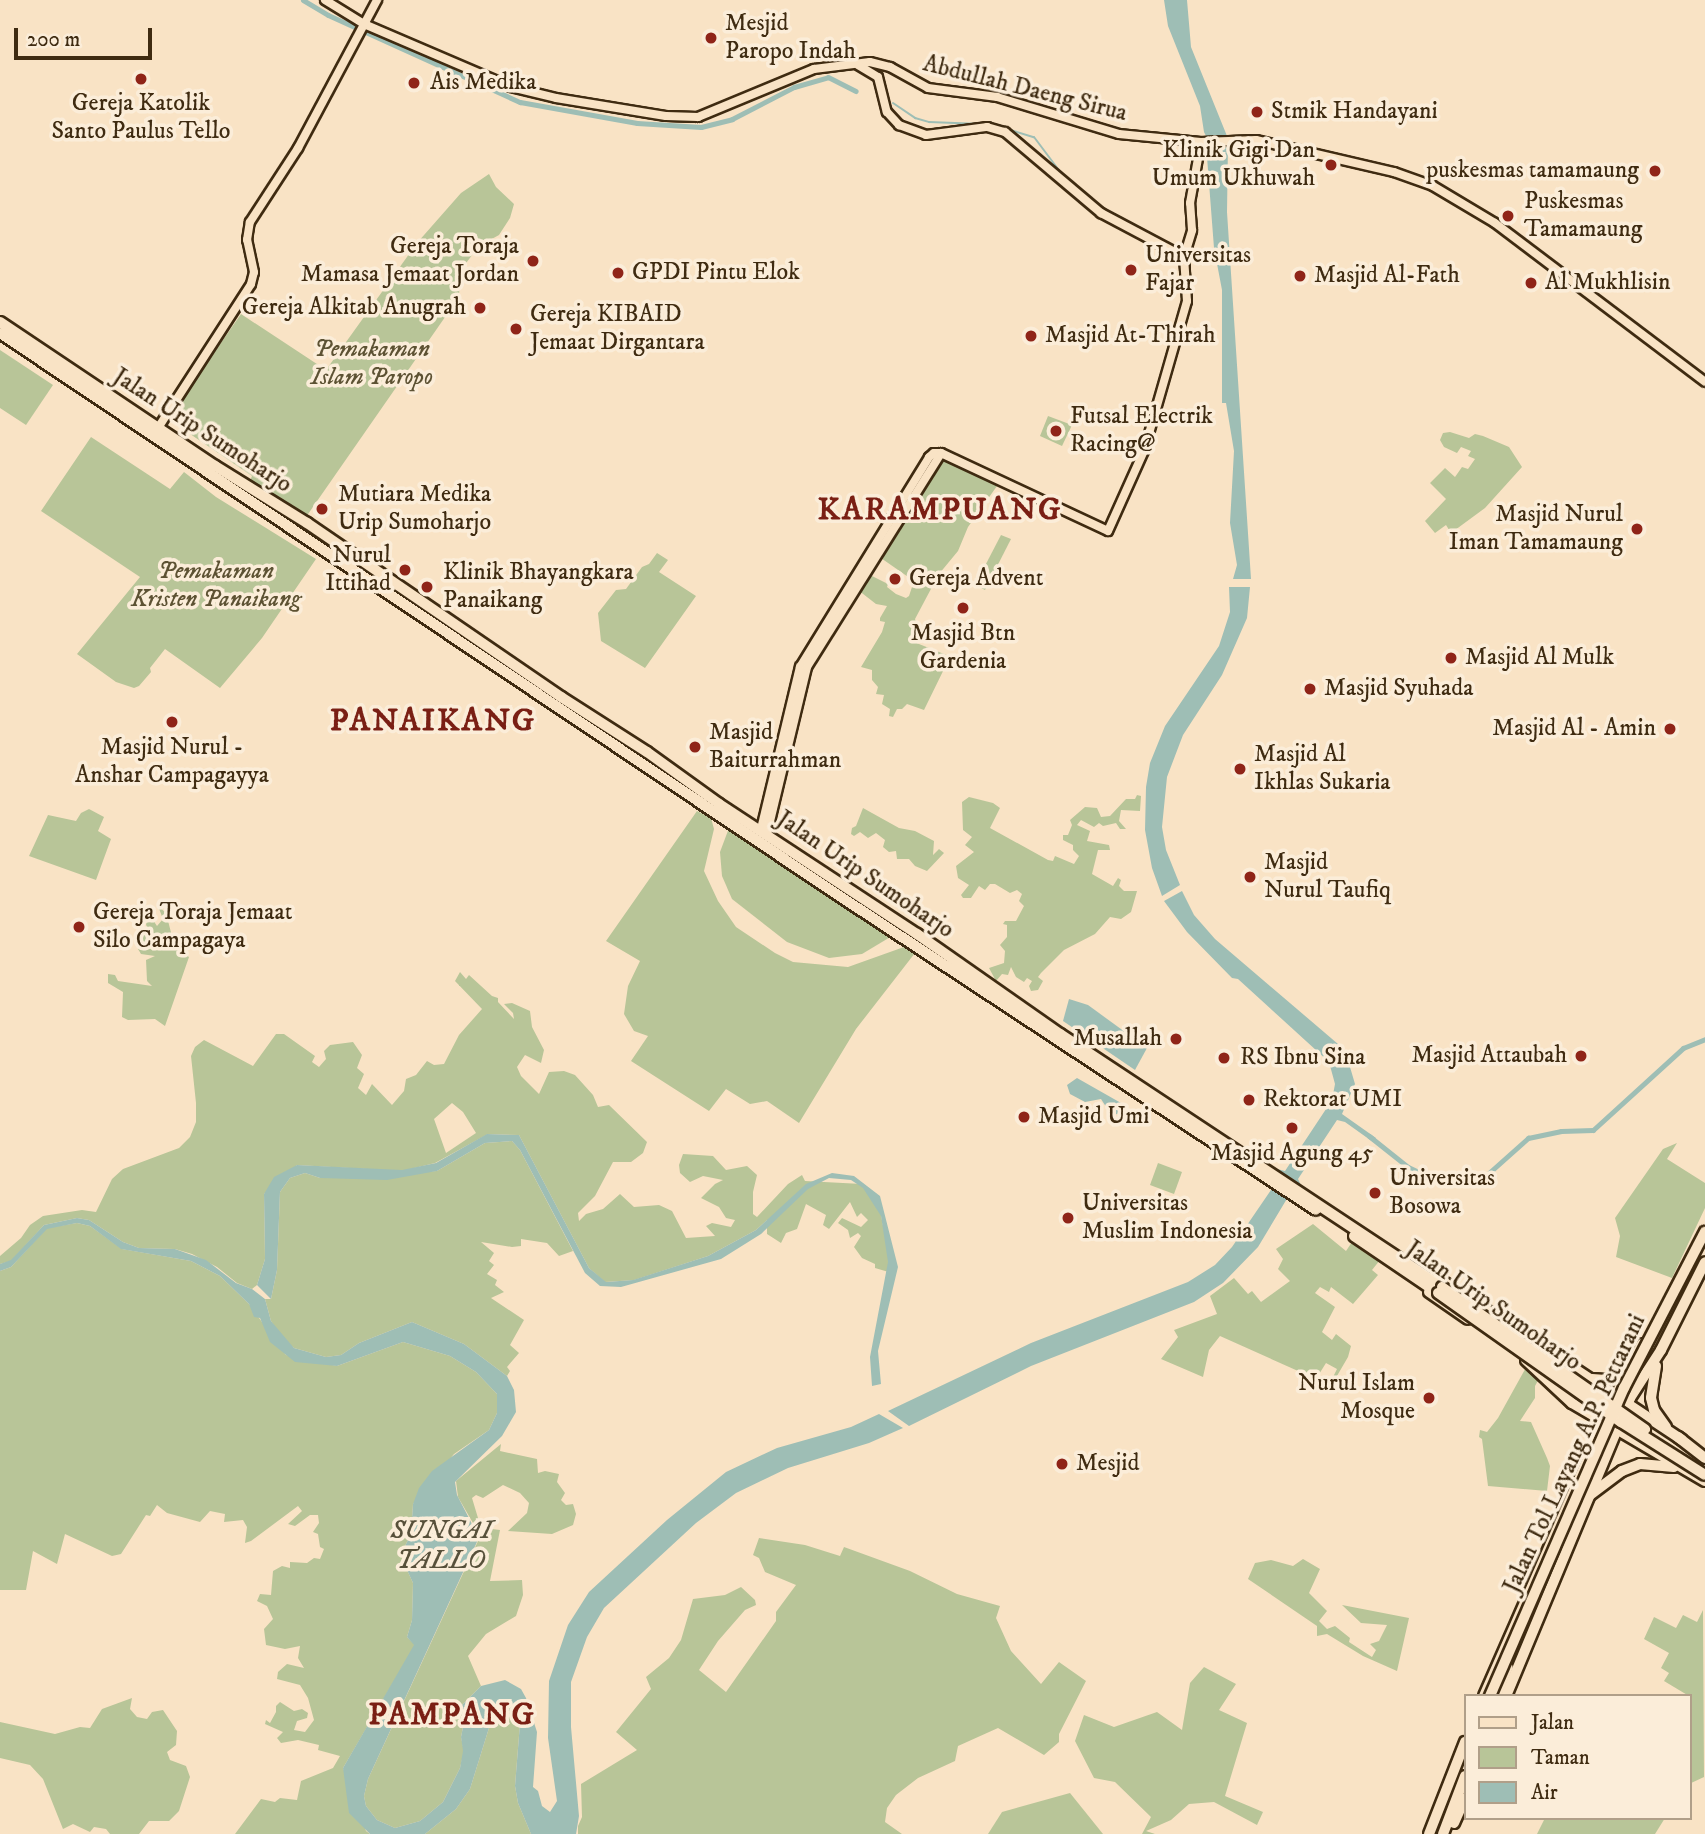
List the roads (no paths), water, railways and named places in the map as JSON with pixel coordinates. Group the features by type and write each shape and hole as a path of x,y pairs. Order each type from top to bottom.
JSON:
{"highway":[{"name":"Jalan Urip Sumoharjo","path":"0,322 27,346 1705,1467"},
{"name":"Jalan Urip Sumoharjo","path":"0,333 27,346 307,523 559,701"},
{"name":"Jalan Urip Sumoharjo","path":"660,769 764,831 1027,1016"},
{"path":"1485,1694 1577,1482 1600,1421 1705,1227"},
{"name":"Jalan Tol Layang A.P. Pettarani","path":"1491,1694 1624,1388 1705,1232"},
{"name":"Jalan Tol Layang A.P. Pettarani","path":"1497,1694 1611,1428 1705,1245"},
{"path":"1507,1694 1586,1499 1628,1404 1660,1351 1705,1262"},
{"path":"1682,1440 1616,1393 1588,1378 1437,1278 1424,1279 1430,1294 1530,1363 1572,1403 1705,1481"},
{"name":"Jalan Urip Sumoharjo","path":"1440,1290 1621,1422 1705,1475"},
{"path":"1660,1351 1651,1385 1654,1410 1664,1424 1705,1458"},
{"path":"1588,1378 1606,1380 1625,1374"},
{"path":"1572,1403 1584,1404 1591,1399 1593,1391 1588,1378"},
{"path":"1639,1442 1634,1435 1634,1427 1652,1420"},
{"path":"1586,1499 1622,1471 1640,1464 1656,1463 1688,1471"},
{"path":"1432,1834 1464,1745"},
{"path":"1432,1834 1464,1759"},
{"path":"1443,1834 1464,1779"},
{"path":"1450,1834 1464,1800"}],"main road":[{"name":"Abdullah Daeng Sirua","path":"325,0 364,25 524,91 687,119 715,113 814,69 870,62 883,65 928,88 997,97 1119,134 1200,141 1256,140 1394,172 1441,190 1510,233 1705,382"},
{"path":"158,428 251,284 254,272 247,234 250,222 298,148 377,0"},
{"path":"348,14 371,12"},
{"path":"858,65 878,77 887,112 899,125 926,135 988,127 1007,133 1071,190 1131,230 1186,254"},
{"path":"764,831 800,667 880,542 932,454 941,453 1108,531 1144,451 1187,301 1186,254 1192,230 1190,203 1200,141 1251,137 1256,140"}],"water":[{"path":"1164,0 1187,0 1191,47 1227,136 1206,136 1204,132 1200,106 1168,26"},
{"path":"1206,144 1228,144 1227,212 1251,579 1233,579 1237,565 1230,523 1234,451 1226,403 1222,403 1222,290 1214,248"},
{"path":"1229,587 1250,587 1247,618 1222,675 1183,735 1167,777 1162,827 1166,850 1180,885 1162,896 1152,868 1145,830 1146,787 1150,763 1165,726 1219,646 1230,612"},
{"path":"1182,891 1194,915 1215,939 1345,1050 1355,1084 1342,1114 1376,1138 1373,1142 1345,1122 1337,1120 1298,1179 1301,1185 1277,1169 1285,1171 1332,1100 1335,1084 1329,1062 1238,979 1232,978 1187,932 1164,901"},
{"path":"1069,999 1088,1005 1147,1048 1135,1070 1063,1021"},
{"path":"1077,1078 1121,1103 1122,1111 1115,1115 1110,1113 1101,1099 1085,1102 1070,1094 1067,1085"},
{"path":"487,1134 519,1135 589,1268 606,1282 633,1280 708,1256 756,1230 806,1184 832,1173 854,1176 880,1196 898,1267 878,1351 881,1384 872,1386 870,1357 888,1262 881,1216 863,1188 851,1180 829,1178 808,1189 761,1234 721,1259 621,1287 600,1286 585,1273 520,1150 512,1141 485,1143 437,1171 387,1180 320,1178 305,1173 290,1178 280,1192 277,1270 271,1299 257,1285 265,1259 264,1194 274,1177 297,1165 402,1170 436,1163"},
{"path":"1273,1187 1288,1197 1258,1247 1223,1283 1194,1302 1031,1366 909,1426 888,1411 1031,1343 1188,1282 1215,1265 1232,1247"},
{"name":"SUNGAI TALLO","path":"77,1218 89,1220 123,1242 139,1248 175,1249 206,1260 236,1283 252,1289 265,1299 271,1321 294,1348 326,1357 341,1355 359,1343 412,1322 464,1344 507,1376 514,1390 516,1412 502,1436 455,1482 457,1495 472,1524 482,1531 368,1779 364,1796 366,1806 377,1820 395,1828 420,1821 443,1802 460,1768 464,1722 462,1705 481,1686 505,1680 521,1689 526,1698 537,1732 533,1787 538,1791 542,1806 550,1812 557,1801 548,1738 549,1681 568,1625 589,1592 667,1520 726,1472 777,1448 851,1427 879,1414 903,1428 869,1443 788,1468 736,1493 696,1523 604,1608 587,1637 571,1682 571,1727 579,1816 576,1834 531,1834 518,1803 515,1786 520,1723 517,1712 505,1707 493,1715 470,1789 456,1809 425,1834 370,1834 349,1813 343,1768 414,1645 407,1637 412,1620 413,1583 407,1570 408,1561 404,1548 411,1534 413,1504 419,1488 432,1471 489,1430 497,1413 497,1394 476,1372 450,1356 403,1342 337,1366 295,1362 270,1342 260,1318 254,1317 249,1304 220,1276 191,1261 121,1249 90,1226 77,1223 47,1229 11,1267 0,1271 0,1264 11,1260 44,1225"}],"waterway":[{"path":"303,0 328,15 520,102 637,123 701,127 732,119 794,87 828,77 856,91"},
{"path":"893,103 915,118 929,122 981,124"},
{"path":"1007,129 1034,137 1064,177"},
{"path":"1097,205 1174,246"},
{"path":"1369,1136 1408,1167 1421,1173 1438,1179 1482,1179 1528,1138 1561,1131 1593,1130 1683,1048 1705,1039"}],"place":[{"name":"Mesjid Paropo Indah","path":"711,38"},
{"name":"Gereja Katolik Santo Paulus Tello","path":"141,79"},
{"name":"Ais Medika","path":"414,83"},
{"name":"Stmik Handayani","path":"1257,112"},
{"name":"Klinik Gigi Dan Umum Ukhuwah","path":"1331,165"},
{"name":"puskesmas tamamaung","path":"1655,171"},
{"name":"Puskesmas Tamamaung","path":"1508,216"},
{"name":"Gereja Toraja Mamasa Jemaat Jordan","path":"533,261"},
{"name":"Universitas Fajar","path":"1131,270"},
{"name":"GPDI Pintu Elok","path":"618,273"},
{"name":"Masjid Al-Fath","path":"1300,276"},
{"name":"Al Mukhlisin","path":"1531,283"},
{"name":"Gereja Alkitab Anugrah","path":"480,308"},
{"name":"Gereja KIBAID Jemaat Dirgantara","path":"516,329"},
{"name":"Masjid At-Thirah","path":"1031,336"},
{"name":"Futsal Electrik Racing@","path":"1056,431"},
{"name":"Mutiara Medika Urip Sumoharjo","path":"322,509"},
{"name":"Masjid Nurul Iman Tamamaung","path":"1637,529"},
{"name":"Nurul Ittihad","path":"405,570"},
{"name":"Gereja Advent","path":"895,579"},
{"name":"Klinik Bhayangkara Panaikang","path":"427,587"},
{"name":"Masjid Btn Gardenia","path":"963,608"},
{"name":"Masjid Al Mulk","path":"1451,658"},
{"name":"Masjid Syuhada","path":"1310,689"},
{"name":"Masjid Nurul - Anshar Campagayya","path":"172,722"},
{"name":"Masjid Al - Amin","path":"1670,729"},
{"name":"Masjid Baiturrahman","path":"695,747"},
{"name":"Masjid Al Ikhlas Sukaria","path":"1240,769"},
{"name":"Masjid Nurul Taufiq","path":"1250,877"},
{"name":"Gereja Toraja Jemaat Silo Campagaya","path":"79,927"},
{"name":"Musallah","path":"1176,1039"},
{"name":"Masjid Attaubah","path":"1581,1056"},
{"name":"RS Ibnu Sina","path":"1224,1058"},
{"name":"Rektorat UMI","path":"1249,1100"},
{"name":"Masjid Umi","path":"1024,1117"},
{"name":"Masjid Agung 45","path":"1292,1128"},
{"name":"Universitas Bosowa","path":"1375,1193"},
{"name":"Universitas Muslim Indonesia","path":"1068,1218"},
{"name":"Nurul Islam Mosque","path":"1429,1398"},
{"name":"Mesjid","path":"1062,1464"}],"district":[{"name":"KARAMPUANG","path":"940,510"},
{"name":"PANAIKANG","path":"433,721"},
{"name":"PAMPANG","path":"452,1715"}],"park label":[{"name":"Pemakaman Islam Paropo","path":"372,364"},
{"name":"Pemakaman Kristen Panaikang","path":"216,586"}]}
